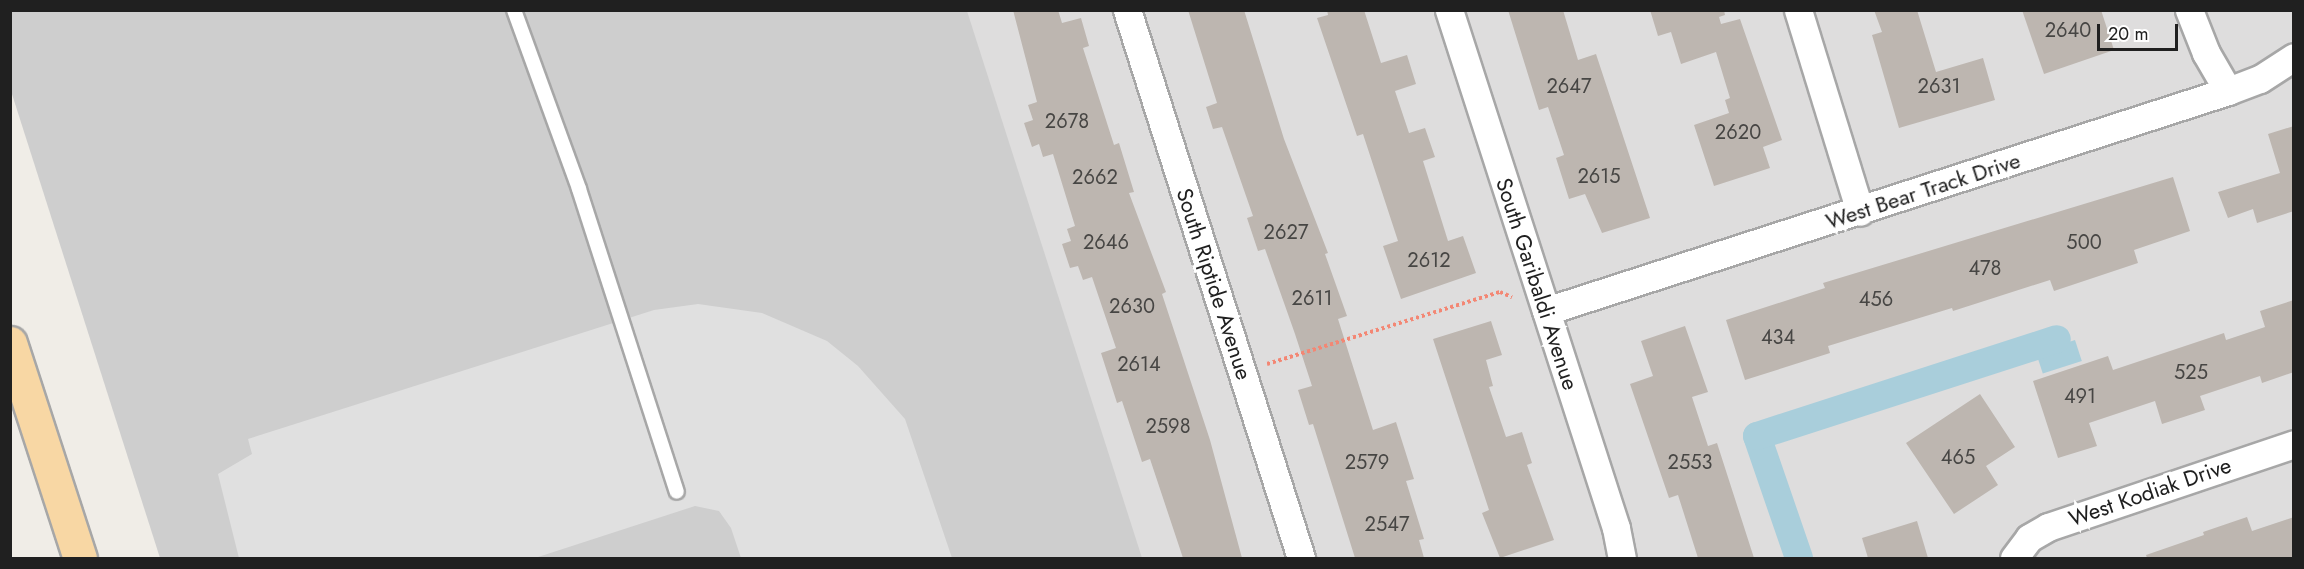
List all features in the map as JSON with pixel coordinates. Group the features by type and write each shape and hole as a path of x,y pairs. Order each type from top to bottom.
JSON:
{"main road":[{"path":"10,343 16,379 80,558"}],"street":[{"name":"South Riptide Avenue","path":"1127,10 1300,558"},
{"name":"South Garibaldi Avenue","path":"1449,10 1616,528 1622,558"},
{"path":"1798,10 1860,212"},
{"path":"2189,10 2206,53 2228,91"},
{"name":"West Bear Track Drive","path":"1546,311 1860,212 2228,91 2260,79 2294,57"},
{"name":"West Kodiak Drive","path":"2014,557 2029,538 2048,527 2294,444"}],"lane":[{"path":"513,10 579,189 677,492"}],"path":[{"path":"1241,372 1500,292 1546,311"}],"shaded area":[{"path":"10,11 967,11 1142,558 160,558 11,91"},
{"path":"967,11 2293,11 2293,558 967,558"},
{"path":"698,304 762,313 827,341 858,366 905,419 952,558 741,558 731,528 719,511 695,506 535,558 239,558 218,474 252,454 248,439 654,310"}],"water":[{"path":"2075,340 2082,361 2043,374 2036,353"}],"building":[{"path":"1013,10 1058,10 1062,23 1081,18 1089,46 1083,48 1114,145 1119,143 1134,192 1129,193 1166,292 1162,294 1210,440 1242,558 1183,558 1150,459 1142,462 1122,401 1117,403 1101,353 1116,348 1092,277 1083,280 1078,266 1070,268 1062,244 1071,241 1067,229 1075,226 1053,154 1043,157 1039,144 1032,147 1024,123 1033,120 1028,105 1037,102"},
{"path":"1188,10 1244,10 1284,139 1328,253 1325,254 1347,316 1338,319 1373,430 1396,422 1414,479 1406,481 1424,539 1419,540 1424,558 1355,558 1313,424 1309,425 1298,390 1312,386 1295,334 1265,249 1258,251 1247,218 1253,216 1222,127 1213,129 1206,107 1217,103"},
{"path":"1327,10 1364,10 1381,63 1407,55 1416,84 1395,91 1409,133 1425,128 1435,157 1423,161 1448,241 1463,236 1476,273 1401,299 1383,246 1398,241 1363,134 1357,136 1317,18 1328,15"},
{"path":"1508,10 1563,10 1578,60 1596,54 1650,218 1602,233 1585,194 1569,199 1556,158 1564,155 1548,107 1539,110"},
{"path":"1650,10 1724,10 1725,15 1719,17 1721,24 1740,19 1782,140 1763,147 1770,168 1714,186 1694,125 1729,113 1725,100 1730,98 1716,52 1681,64 1671,32 1658,36"},
{"path":"1874,10 1917,10 1936,72 1983,58 1995,100 1899,128 1872,35 1882,32"},
{"path":"2022,10 2101,10 2114,50 2044,74"},
{"path":"2294,126 2294,211 2257,223 2253,209 2228,218 2218,192 2280,173 2268,134"},
{"path":"2173,177 2190,231 2134,250 2138,263 2054,291 2050,280 1953,311 1952,308 1828,346 1830,353 1745,380 1726,320 1825,288 1823,283"},
{"path":"2294,300 2294,372 2262,383 2260,376 2200,396 2205,410 2162,424 2155,401 2089,423 2097,446 2058,458 2033,381 2108,356 2113,370 2224,333 2226,340 2265,327 2260,311"},
{"path":"1491,321 1502,355 1486,360 1493,386 1489,387 1506,437 1522,432 1532,463 1527,465 1554,540 1500,558 1482,513 1489,510 1433,339"},
{"path":"1685,326 1708,392 1692,397 1708,446 1717,443 1754,558 1698,558 1678,495 1669,498 1630,384 1653,376 1641,341"},
{"path":"1980,394 2015,447 1986,466 1998,485 1954,514 1906,443"},
{"path":"2247,517 2252,531 2294,517 2294,558 2147,558 2146,555"},
{"path":"1917,521 1928,558 1868,558 1862,538"}],"waterway":[{"path":"1799,558 1757,436 2057,339"}]}
